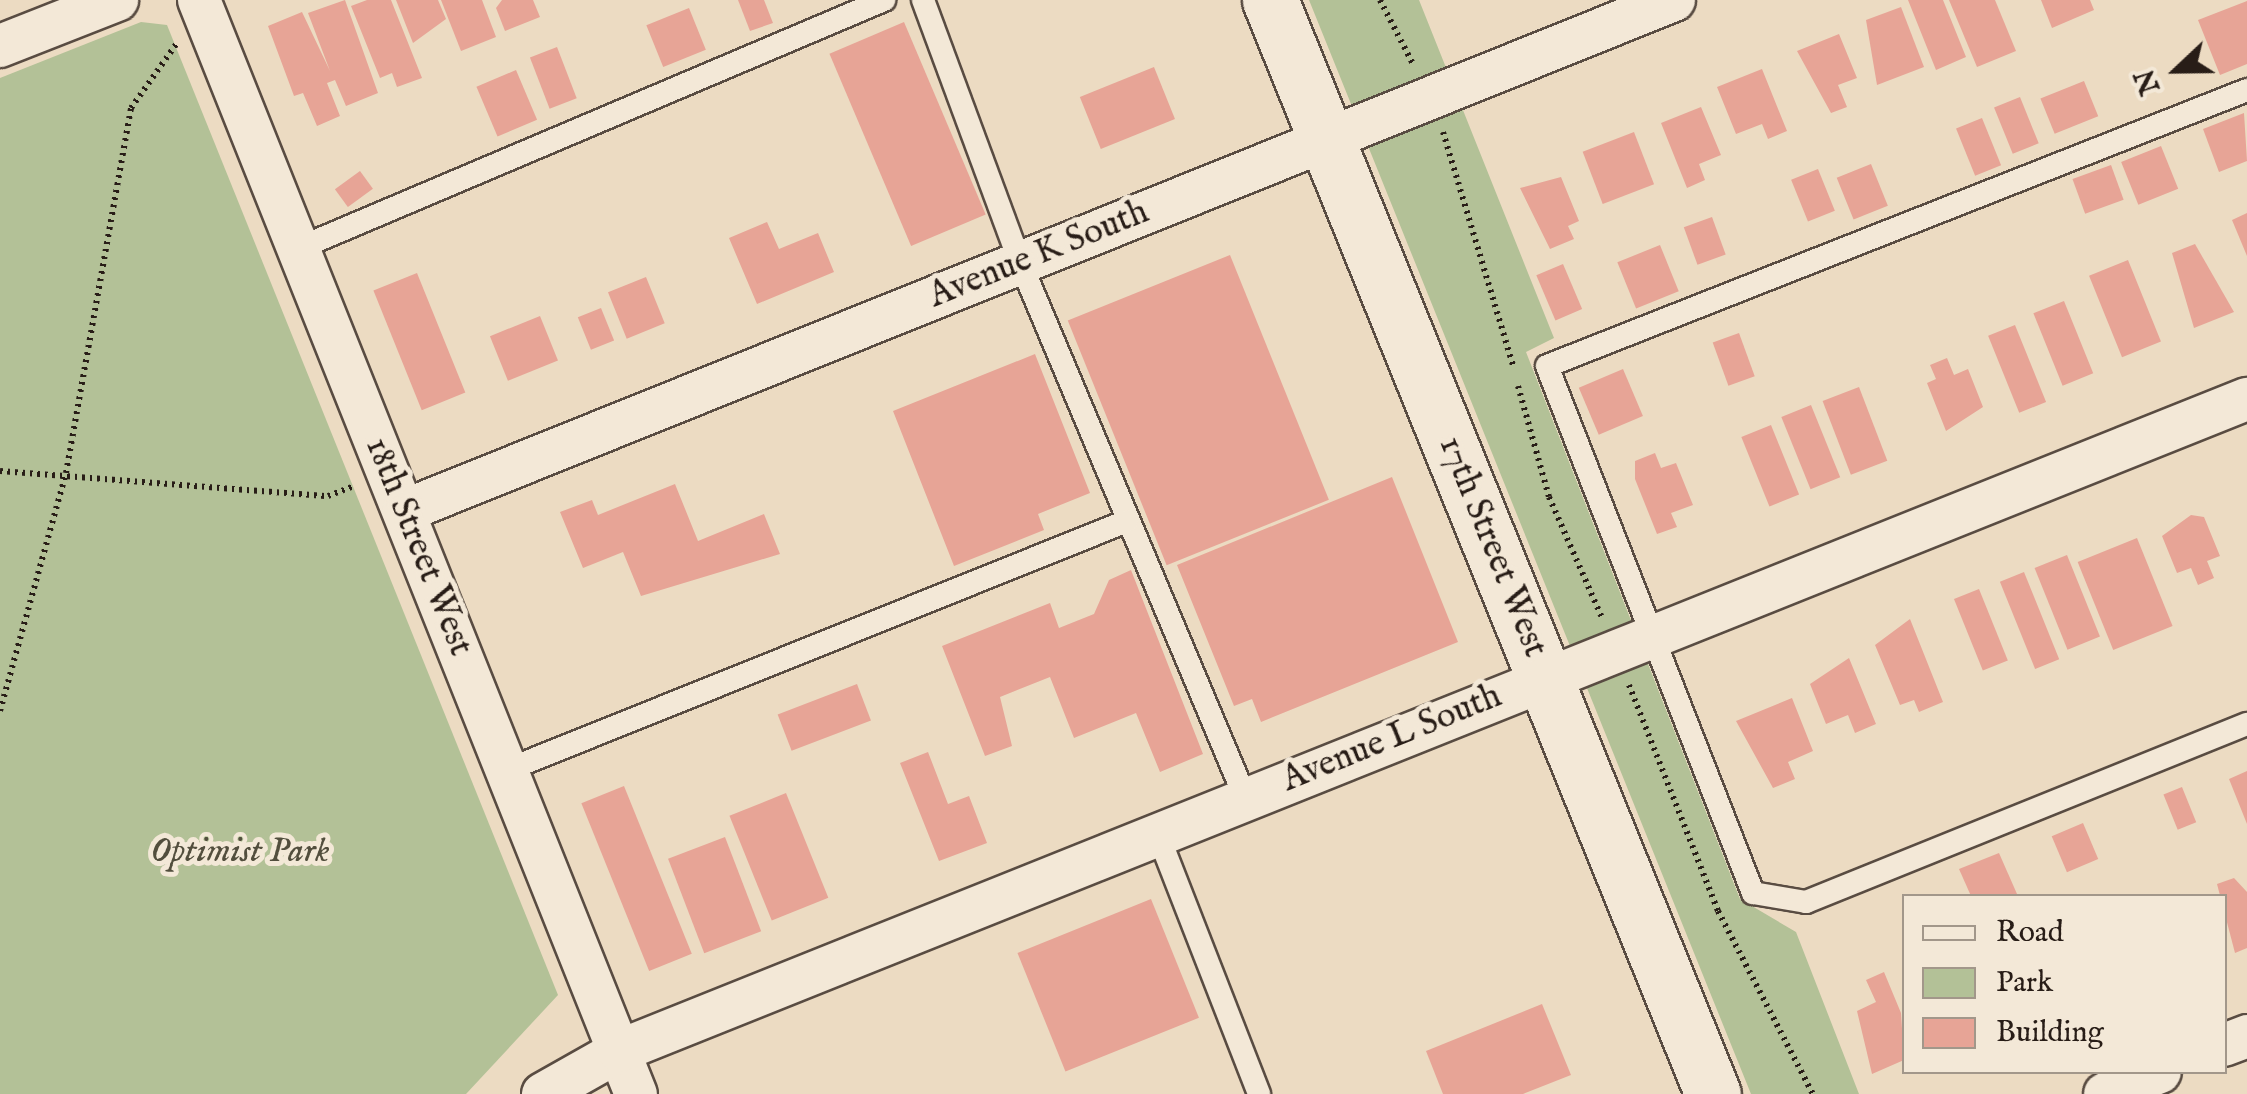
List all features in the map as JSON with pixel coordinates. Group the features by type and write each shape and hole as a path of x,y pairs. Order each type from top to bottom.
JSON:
{"street":[{"path":"0,46 118,0"},
{"name":"17th Street West","path":"1270,0 1713,1094"},
{"name":"Avenue K South","path":"404,511 1674,0"},
{"name":"18th Street West","path":"204,13 636,1094"},
{"name":"Avenue L South","path":"544,1094 619,1050 2247,399"},
{"path":"2105,1094 2155,1074"}],"lane":[{"path":"297,249 884,0"},
{"path":"922,0 1020,262 1245,797"},
{"path":"2247,90 1546,366 1655,635 1753,893 1806,902 2247,724"},
{"path":"507,770 1127,520"},
{"path":"1158,832 1259,1094"}],"path":[{"path":"0,711 66,473 131,108 166,50 204,13"},
{"path":"0,471 66,473 328,496 388,472"}],"green space":[{"path":"1309,0 1419,0 1554,338 1526,352 1740,899 1796,932 1859,1094 1751,1094"},
{"name":"Optimist Park","path":"141,22 167,25 558,995 466,1094 0,1094 0,78"}],"building":[{"path":"345,0 378,93 346,106 335,80 327,83 340,116 317,126 303,93 294,96 268,26 302,12 330,71 308,13"},
{"path":"367,0 391,0 422,78 397,87 392,73 380,78 351,6"},
{"path":"396,0 438,0 446,19 413,43"},
{"path":"441,0 482,0 496,37 461,51"},
{"path":"502,0 533,0 540,17 505,31 496,8"},
{"path":"738,0 764,0 773,23 750,31"},
{"path":"1908,0 1943,0 1966,57 1936,70"},
{"path":"1949,0 1995,0 2016,51 1977,67"},
{"path":"2041,0 2090,0 2094,10 2052,28"},
{"path":"2247,1 2247,64 2220,75 2198,20"},
{"path":"1901,7 1924,67 1877,85 1866,20"},
{"path":"689,8 706,50 663,67 646,25"},
{"path":"904,22 986,214 911,246 829,54"},
{"path":"1839,34 1857,78 1838,85 1847,107 1831,113 1797,51"},
{"path":"557,47 577,98 550,109 530,57"},
{"path":"1154,67 1175,119 1101,149 1080,97"},
{"path":"1762,69 1787,131 1768,139 1762,124 1736,134 1717,87"},
{"path":"516,70 537,120 498,137 476,87"},
{"path":"2084,81 2098,116 2055,134 2040,99"},
{"path":"2020,97 2039,143 2013,154 1994,107"},
{"path":"1701,107 1721,155 1699,164 1705,180 1687,188 1661,123"},
{"path":"2244,113 2247,161 2219,172 2203,129"},
{"path":"1982,118 2001,165 1975,176 1956,128"},
{"path":"1634,132 1654,184 1603,204 1583,152"},
{"path":"2161,146 2178,189 2138,205 2121,162"},
{"path":"1871,164 1888,206 1854,220 1837,178"},
{"path":"2111,165 2124,200 2085,214 2072,179"},
{"path":"1818,169 1835,211 1808,222 1791,180"},
{"path":"360,171 373,189 348,207 335,189"},
{"path":"1561,177 1579,221 1568,226 1574,239 1550,249 1520,188"},
{"path":"2247,213 2247,256 2232,220"},
{"path":"1712,217 1726,255 1697,265 1684,227"},
{"path":"767,222 779,249 818,233 834,272 757,304 729,238"},
{"path":"2195,244 2234,312 2194,328 2172,253"},
{"path":"1660,245 1679,291 1636,309 1617,262"},
{"path":"1230,255 1329,500 1167,565 1068,321"},
{"path":"2128,260 2161,342 2122,357 2089,276"},
{"path":"1563,264 1582,309 1555,320 1536,275"},
{"path":"417,273 465,393 422,410 373,291"},
{"path":"646,277 665,323 627,339 608,292"},
{"path":"2064,301 2093,373 2063,386 2033,313"},
{"path":"601,308 614,340 591,350 578,317"},
{"path":"540,316 558,361 508,381 490,336"},
{"path":"2015,325 2046,402 2019,413 1988,336"},
{"path":"1739,333 1755,376 1728,386 1713,343"},
{"path":"1035,354 1090,493 1038,514 1044,530 954,566 893,411"},
{"path":"1947,358 1954,375 1968,369 1983,407 1946,431 1927,383 1936,379 1930,365"},
{"path":"1623,369 1643,416 1599,435 1579,388"},
{"path":"1859,387 1887,461 1851,475 1823,401"},
{"path":"1811,405 1840,477 1811,489 1781,417"},
{"path":"1771,425 1799,495 1769,507 1741,437"},
{"path":"1655,453 1661,468 1676,463 1693,505 1671,513 1677,527 1657,534 1635,479 1635,461"},
{"path":"1392,477 1458,642 1261,722 1252,699 1234,706 1177,565"},
{"path":"675,484 698,541 764,514 780,554 641,596 623,552 583,568 560,512 592,500 598,515"},
{"path":"2191,515 2204,517 2220,556 2207,561 2214,578 2198,585 2191,568 2177,573 2162,536"},
{"path":"2137,538 2173,626 2113,650 2078,562"},
{"path":"2067,555 2100,637 2068,650 2035,568"},
{"path":"1131,570 1203,754 1160,772 1136,713 1074,738 1050,677 1000,697 1012,746 985,756 942,646 1050,603 1059,628 1094,614 1109,580"},
{"path":"2024,572 2059,659 2035,669 2000,582"},
{"path":"1979,589 2008,660 1983,671 1954,599"},
{"path":"1910,619 1943,702 1919,712 1914,700 1900,705 1875,645"},
{"path":"1849,658 1876,724 1855,733 1848,715 1826,724 1810,684"},
{"path":"857,684 871,720 792,751 778,714"},
{"path":"1792,698 1813,751 1788,762 1795,779 1773,788 1736,721"},
{"path":"928,752 948,804 969,796 987,843 939,861 900,763"},
{"path":"2247,771 2247,824 2229,779"},
{"path":"624,786 692,954 649,971 581,803"},
{"path":"2182,787 2196,822 2178,830 2163,794"},
{"path":"786,793 828,898 772,921 729,816"},
{"path":"2083,823 2098,859 2067,872 2052,836"},
{"path":"725,837 761,931 704,953 668,859"},
{"path":"1999,853 2017,894 1970,894 1959,869"},
{"path":"2234,878 2247,892 2247,948 2235,953 2227,922 2227,894 2220,894 2217,884"},
{"path":"1151,899 1199,1018 1065,1072 1017,953"},
{"path":"1884,972 1901,1013 1902,1061 1872,1074 1857,1011 1876,1002 1866,980"},
{"path":"1542,1004 1571,1075 1523,1094 1443,1094 1426,1051"}]}
